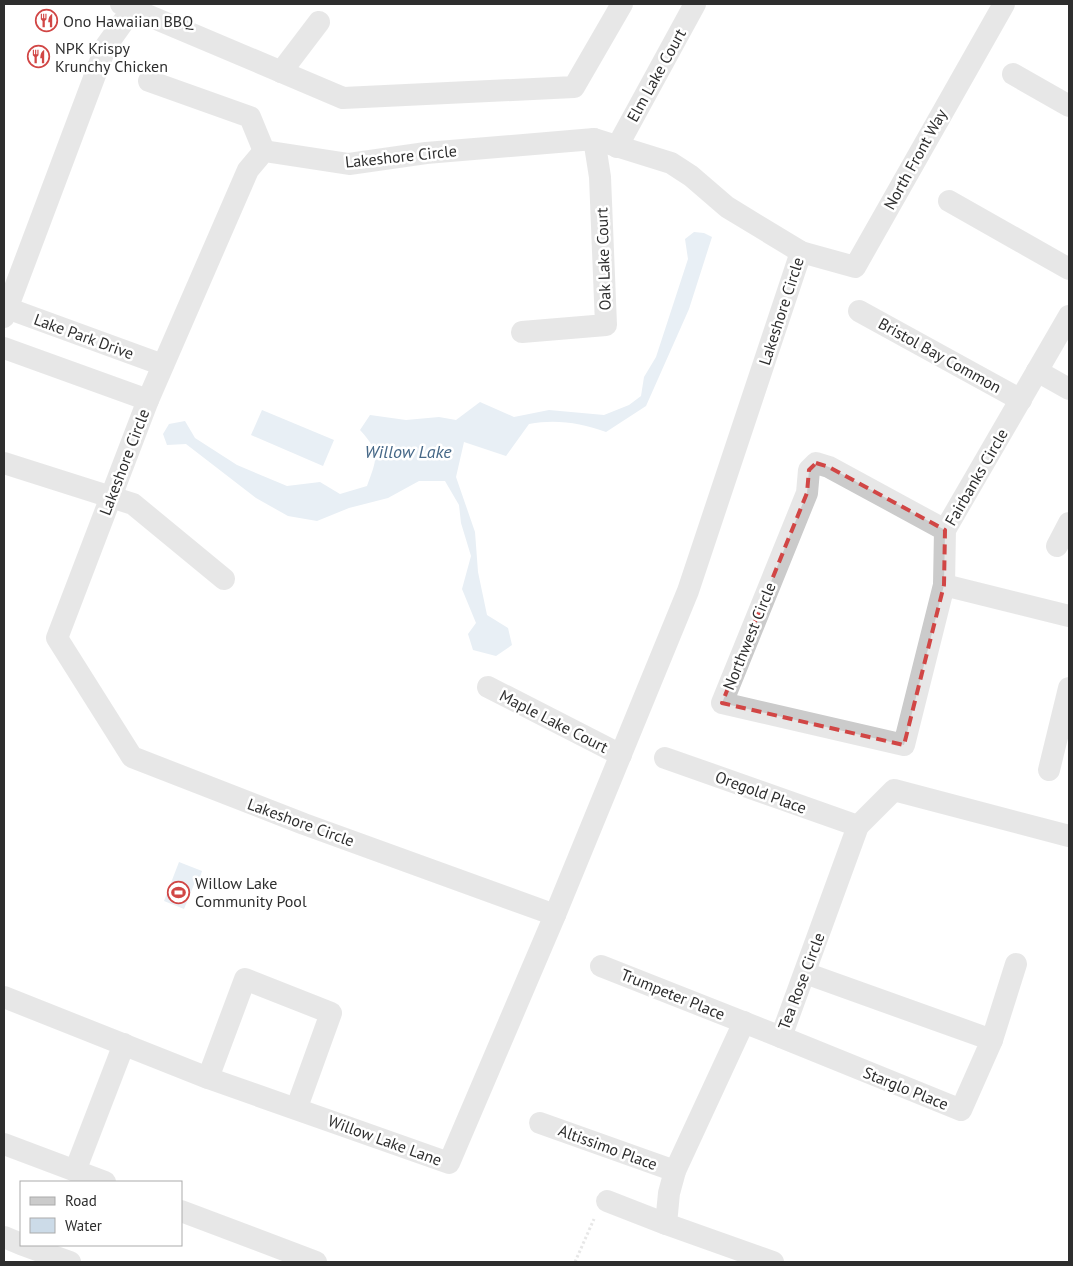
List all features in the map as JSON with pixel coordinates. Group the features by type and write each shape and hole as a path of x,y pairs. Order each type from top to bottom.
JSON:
{"street":[{"path":"5,311 106,46 129,5 343,98 574,87 622,4"},
{"name":"Elm Lake Court","path":"617,147 695,4"},
{"name":"North Front Way","path":"801,252 855,267 1004,4"},
{"path":"281,72 319,22"},
{"path":"1013,74 1069,106"},
{"path":"149,81 250,118 264,151"},
{"name":"Lakeshore Circle","path":"594,139 671,163 691,176 727,207 801,252 688,592 555,915 304,824 132,757 57,638 148,400 248,170 264,151 349,164 426,153 594,139"},
{"name":"Oak Lake Court","path":"522,332 606,325 600,177 594,139"},
{"path":"948,200 1069,270"},
{"name":"Lake Park Drive","path":"5,311 164,365"},
{"name":"Bristol Bay Common","path":"859,311 1021,400"},
{"name":"Fairbanks Circle","path":"944,585 945,530 1069,316"},
{"path":"4,348 148,400"},
{"path":"1037,371 1069,389"},
{"path":"4,463 133,504 224,579"},
{"name":"Northwest Circle","path":"944,585 904,745 722,703 806,493 809,470 816,463 830,467 945,530"},
{"path":"1057,546 1069,523"},
{"path":"944,585 1069,616"},
{"name":"Maple Lake Court","path":"488,688 621,755"},
{"path":"1049,770 1069,688"},
{"name":"Oregold Place","path":"665,758 858,826"},
{"name":"Tea Rose Circle","path":"744,1022 781,1037 858,826 894,790 1069,836"},
{"name":"Willow Lake Lane","path":"4,997 208,1078 449,1163 555,915"},
{"name":"Starglo Place","path":"781,1037 961,1110 992,1040 1016,964"},
{"name":"Trumpeter Place","path":"601,966 744,1022"},
{"path":"805,973 992,1040"},
{"path":"208,1078 245,979 331,1013 297,1108"},
{"path":"666,1224 675,1171 744,1022"},
{"path":"75,1171 124,1044"},
{"name":"Altissimo Place","path":"540,1123 675,1171"},
{"path":"4,1144 102,1181"},
{"path":"607,1201 773,1262"},
{"path":"182,1211 316,1262"},
{"path":"4,1237 20,1243"},
{"path":"26,1246 57,1260"}],"path":[{"path":"575,1262 597,1211 607,1201"}],"highlighted area":[{"path":"816,463 829,467 945,530 944,585 904,745 722,703 807,493 809,470"}],"water":[{"name":"Willow Lake","path":"694,232 704,233 712,237 689,309 646,406 606,432 568,423 529,424 506,456 464,442 456,477 475,532 478,572 487,615 508,628 512,645 496,656 473,650 468,634 476,623 462,589 471,556 461,523 459,505 445,481 419,481 388,498 349,508 317,521 288,516 256,498 186,444 167,445 163,434 169,424 185,421 195,438 237,465 287,486 320,482 340,494 367,486 375,462 375,456 374,450 360,430 370,415 406,420 439,417 456,420 480,402 514,417 549,410 604,415 629,405 641,396 644,377 656,357 688,259 685,239"},
{"path":"262,410 334,440 323,466 251,435"},
{"name":"Willow Lake Community Pool","path":"179,862 202,871 198,883 195,882 184,909 164,901"}],"place":[{"name":"Ono Hawaiian BBQ","path":"47,21"},
{"name":"NPK Krispy Krunchy Chicken","path":"39,57"},
{"name":"Willow Lake Community Pool","path":"179,892"}]}
